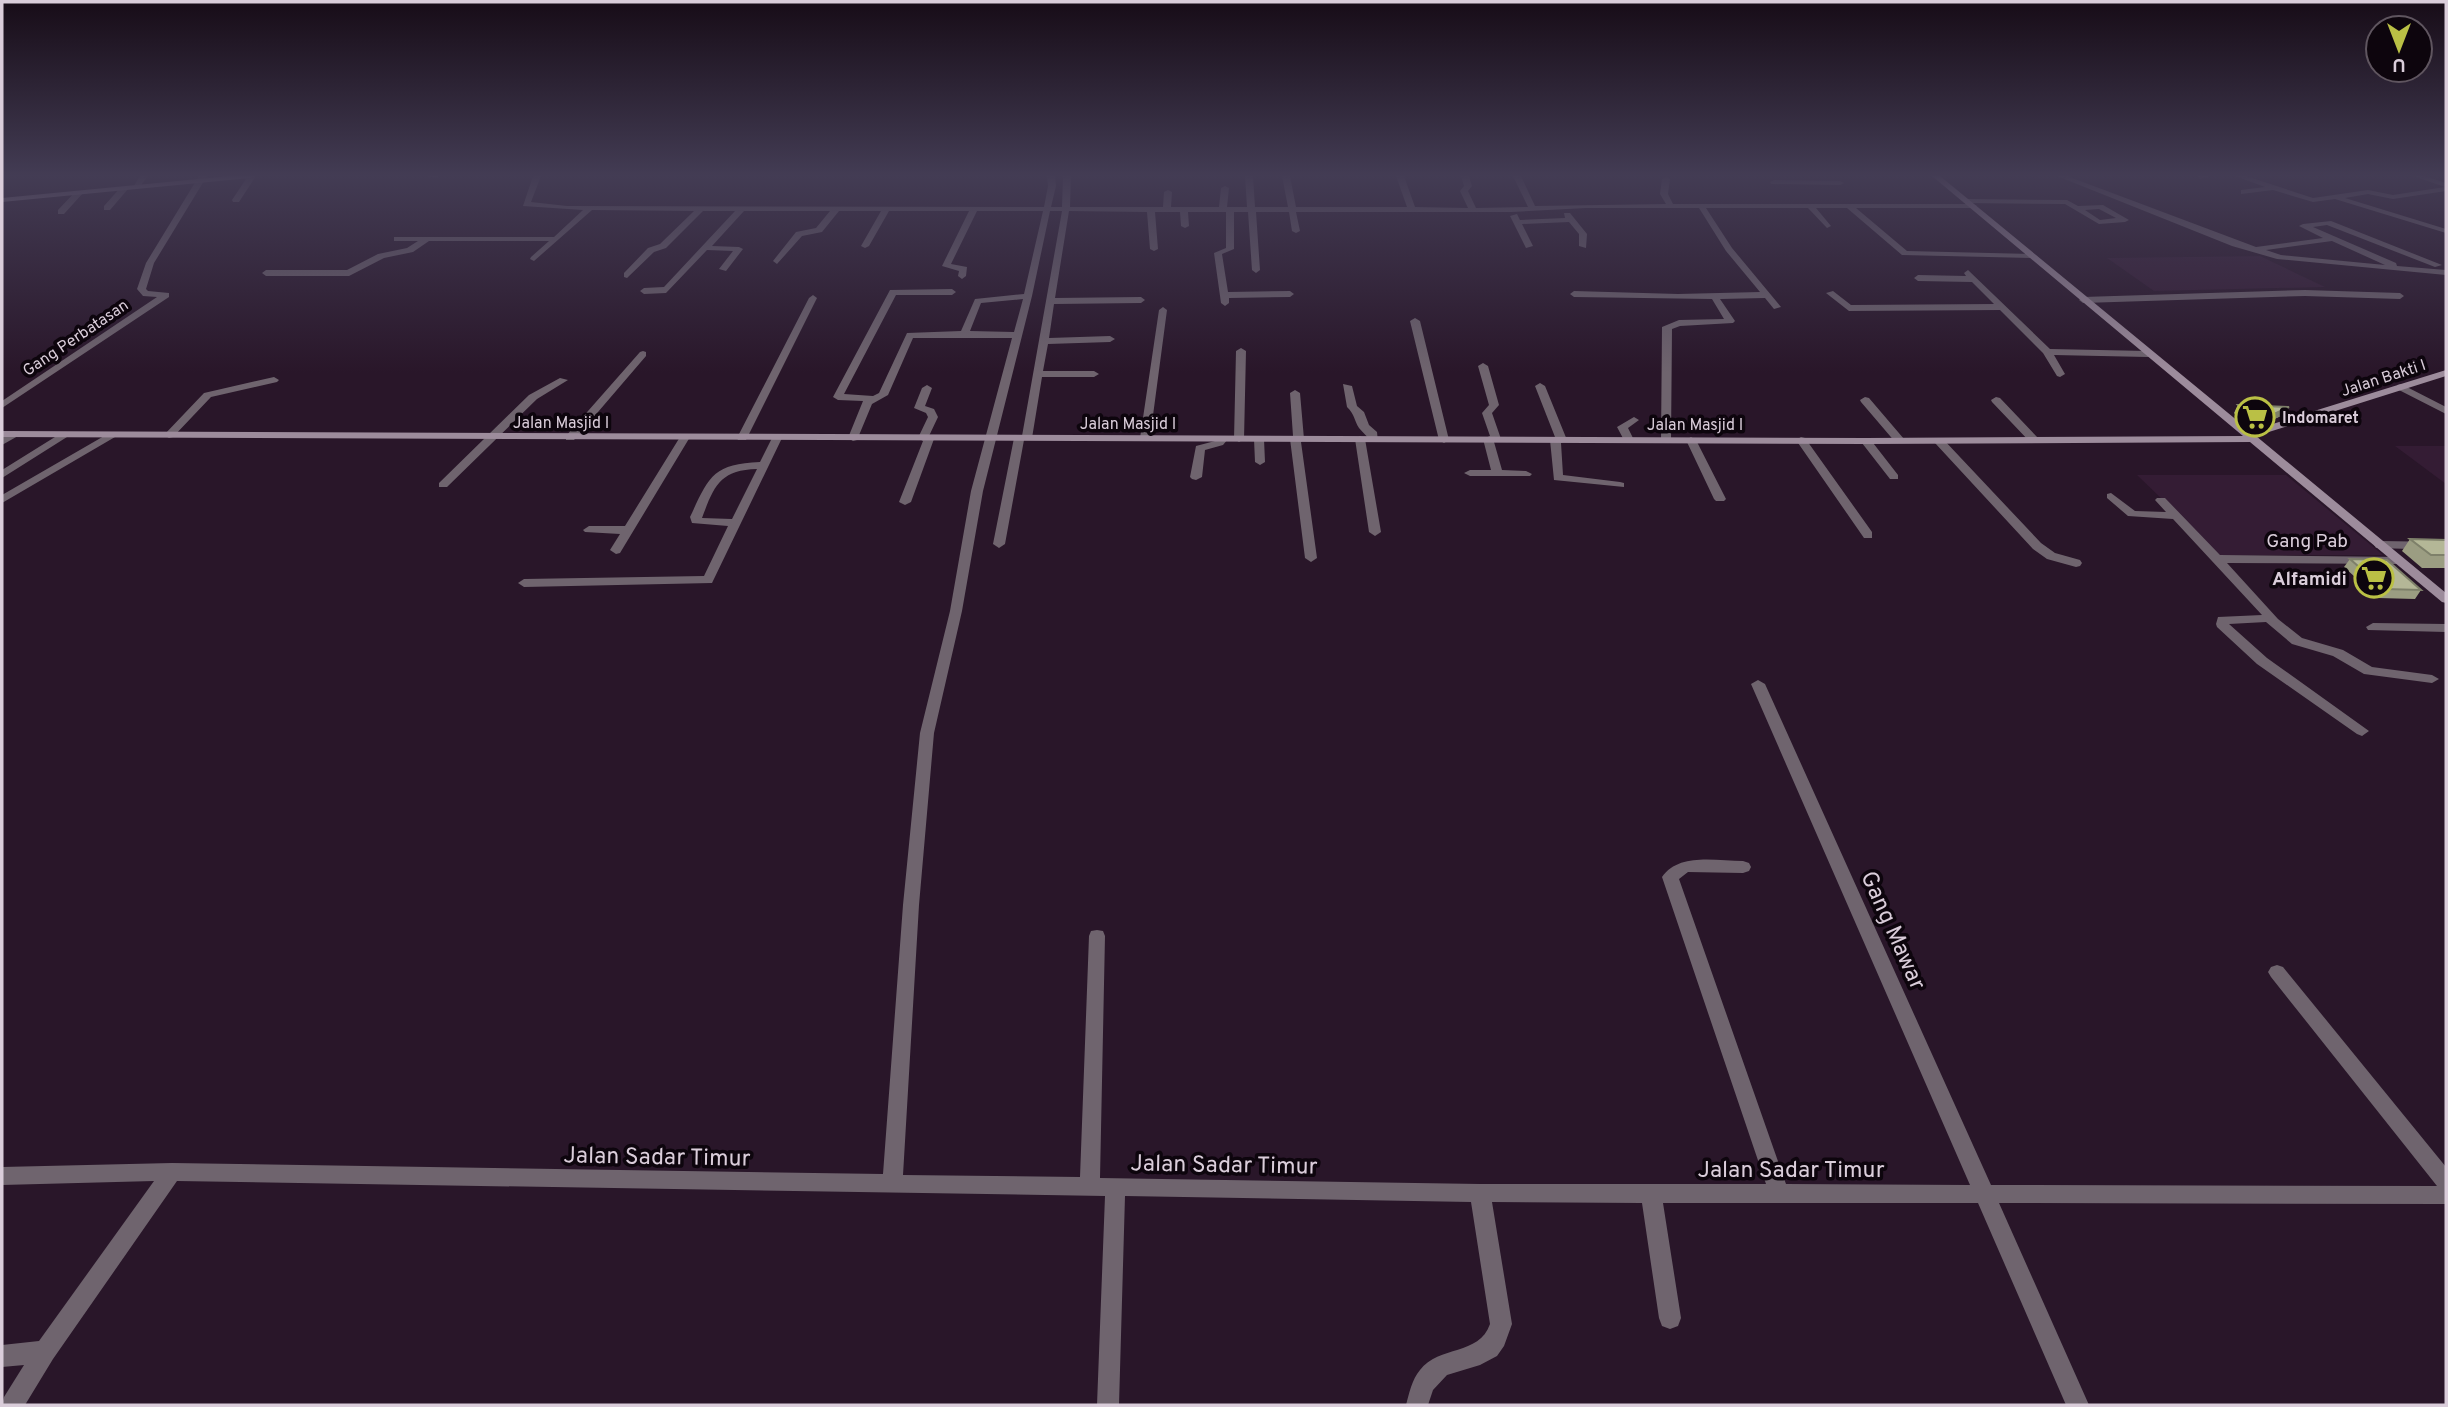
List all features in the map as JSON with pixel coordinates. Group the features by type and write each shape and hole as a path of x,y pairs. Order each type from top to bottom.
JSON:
{"main road":[{"path":"2015,242 2446,599"},
{"name":"Jalan Bakti I","path":"2251,437 2446,373"},
{"name":"Jalan Masjid I","path":"2,434 1866,441 2251,437"}],"street":[{"name":"Gang Perbatasan","path":"2,405 166,295 146,294 141,289 150,263 163,242"},
{"path":"266,273 349,274 381,256 410,250 423,242"},
{"path":"534,259 553,242"},
{"path":"627,275 651,250 667,242"},
{"path":"644,291 666,290 712,242"},
{"path":"777,261 793,242"},
{"path":"865,246 868,242"},
{"path":"958,242 946,266 964,269 962,276"},
{"path":"900,1185 911,905 927,733 993,438 1042,242"},
{"path":"999,544 1020,438 1039,374 1058,242"},
{"path":"1153,242 1154,249"},
{"path":"1229,242 1230,249 1218,253 1225,299 1290,294"},
{"path":"1253,242 1256,270"},
{"path":"1527,242 1529,246"},
{"path":"1583,242 1583,246"},
{"path":"1724,242 1777,307"},
{"path":"1893,242 1905,253 2032,256"},
{"path":"2232,242 2300,261 2446,273"},
{"path":"2254,250 2313,242"},
{"path":"2338,242 2397,268"},
{"path":"2374,242 2416,259 2446,267"},
{"path":"706,248 739,249 723,270"},
{"path":"1035,273 1052,273"},
{"path":"1918,278 1970,276 2047,352 2060,374"},
{"path":"952,292 893,292 838,397 873,399 883,395 910,335 1018,335"},
{"path":"1830,293 1842,305 1856,308 2000,307"},
{"path":"2083,300 2305,293 2400,296"},
{"path":"1574,294 1714,297 1766,295"},
{"path":"964,334 978,301 1028,296"},
{"path":"1666,440 1667,327 1679,323 1730,321 1714,297"},
{"path":"742,438 813,298"},
{"path":"1049,301 1141,300"},
{"path":"1145,438 1163,310"},
{"path":"1415,321 1444,440"},
{"path":"1045,341 1110,339"},
{"path":"1240,439 1241,351"},
{"path":"2047,352 2148,354"},
{"path":"570,438 643,354"},
{"path":"1483,366 1494,405 1487,412 1497,473"},
{"path":"1039,374 1094,374"},
{"path":"169,435 208,395 274,380"},
{"path":"443,485 533,397 563,380"},
{"path":"1347,386 1352,407 1359,412 1363,425 1372,432 1374,440"},
{"path":"1540,386 1559,440 1558,478 1620,485"},
{"path":"2401,387 2446,411"},
{"path":"905,502 933,417 930,411 919,408 927,388"},
{"path":"1295,393 1297,439 1311,558"},
{"path":"853,438 873,399"},
{"path":"1865,400 1900,441"},
{"path":"1996,400 2034,440"},
{"path":"1629,440 1622,427 1634,420"},
{"path":"2,442 14,434"},
{"path":"2,475 63,435"},
{"path":"2,500 111,435"},
{"path":"616,550 685,438"},
{"path":"524,583 708,580 778,438"},
{"path":"1196,477 1200,448 1219,443 1223,439"},
{"path":"1259,439 1259,462"},
{"path":"1360,439 1375,532"},
{"path":"1691,440 1720,499"},
{"path":"1801,440 1868,535"},
{"path":"1866,441 1894,477"},
{"path":"1939,441 2037,546 2051,556 2076,563"},
{"path":"735,523 702,522 696,521 696,517 725,469 764,465"},
{"path":"1470,473 1526,474"},
{"path":"2111,496 2132,514 2176,516"},
{"path":"2161,500 2272,615 2271,620"},
{"path":"589,530 628,530"},
{"path":"2380,545 2446,545"},
{"name":"Gang Pab","path":"2216,559 2398,560"},
{"path":"2362,731 2262,662 2220,621 2271,620 2297,641 2339,653 2369,671 2432,679"},
{"path":"2373,628 2446,628"},
{"name":"Gang Mawar","path":"1758,684 2078,1405"},
{"path":"1744,867 1685,866 1670,877 1779,1193"},
{"path":"1090,1187 1097,936"},
{"path":"2277,972 2446,1182"},
{"path":"12,1405 45,1351 172,1172"},
{"name":"Jalan Sadar Timur","path":"2,1176 172,1172 1480,1193 2446,1195"},
{"path":"1108,1405 1115,1187"},
{"path":"1417,1405 1424,1382 1432,1372 1489,1352 1499,1337 1501,1324 1480,1193"},
{"path":"1651,1193 1670,1318"},
{"path":"2,1356 45,1351"}],"shaded area":[{"path":"2260,256 2325,287 2154,291 2107,258"},
{"path":"2395,446 2446,446 2446,484"},
{"path":"2137,475 2286,475 2383,555 2220,555"}],"building":[{"path":"2238,405 2289,407 2258,419 2248,416"},
{"path":"2410,539 2446,540 2446,555 2431,555"},
{"path":"2350,559 2387,560 2421,590 2384,589"}],"place":[{"name":"Indomaret","path":"2255,417"},
{"name":"Alfamidi","path":"2374,578"}]}
